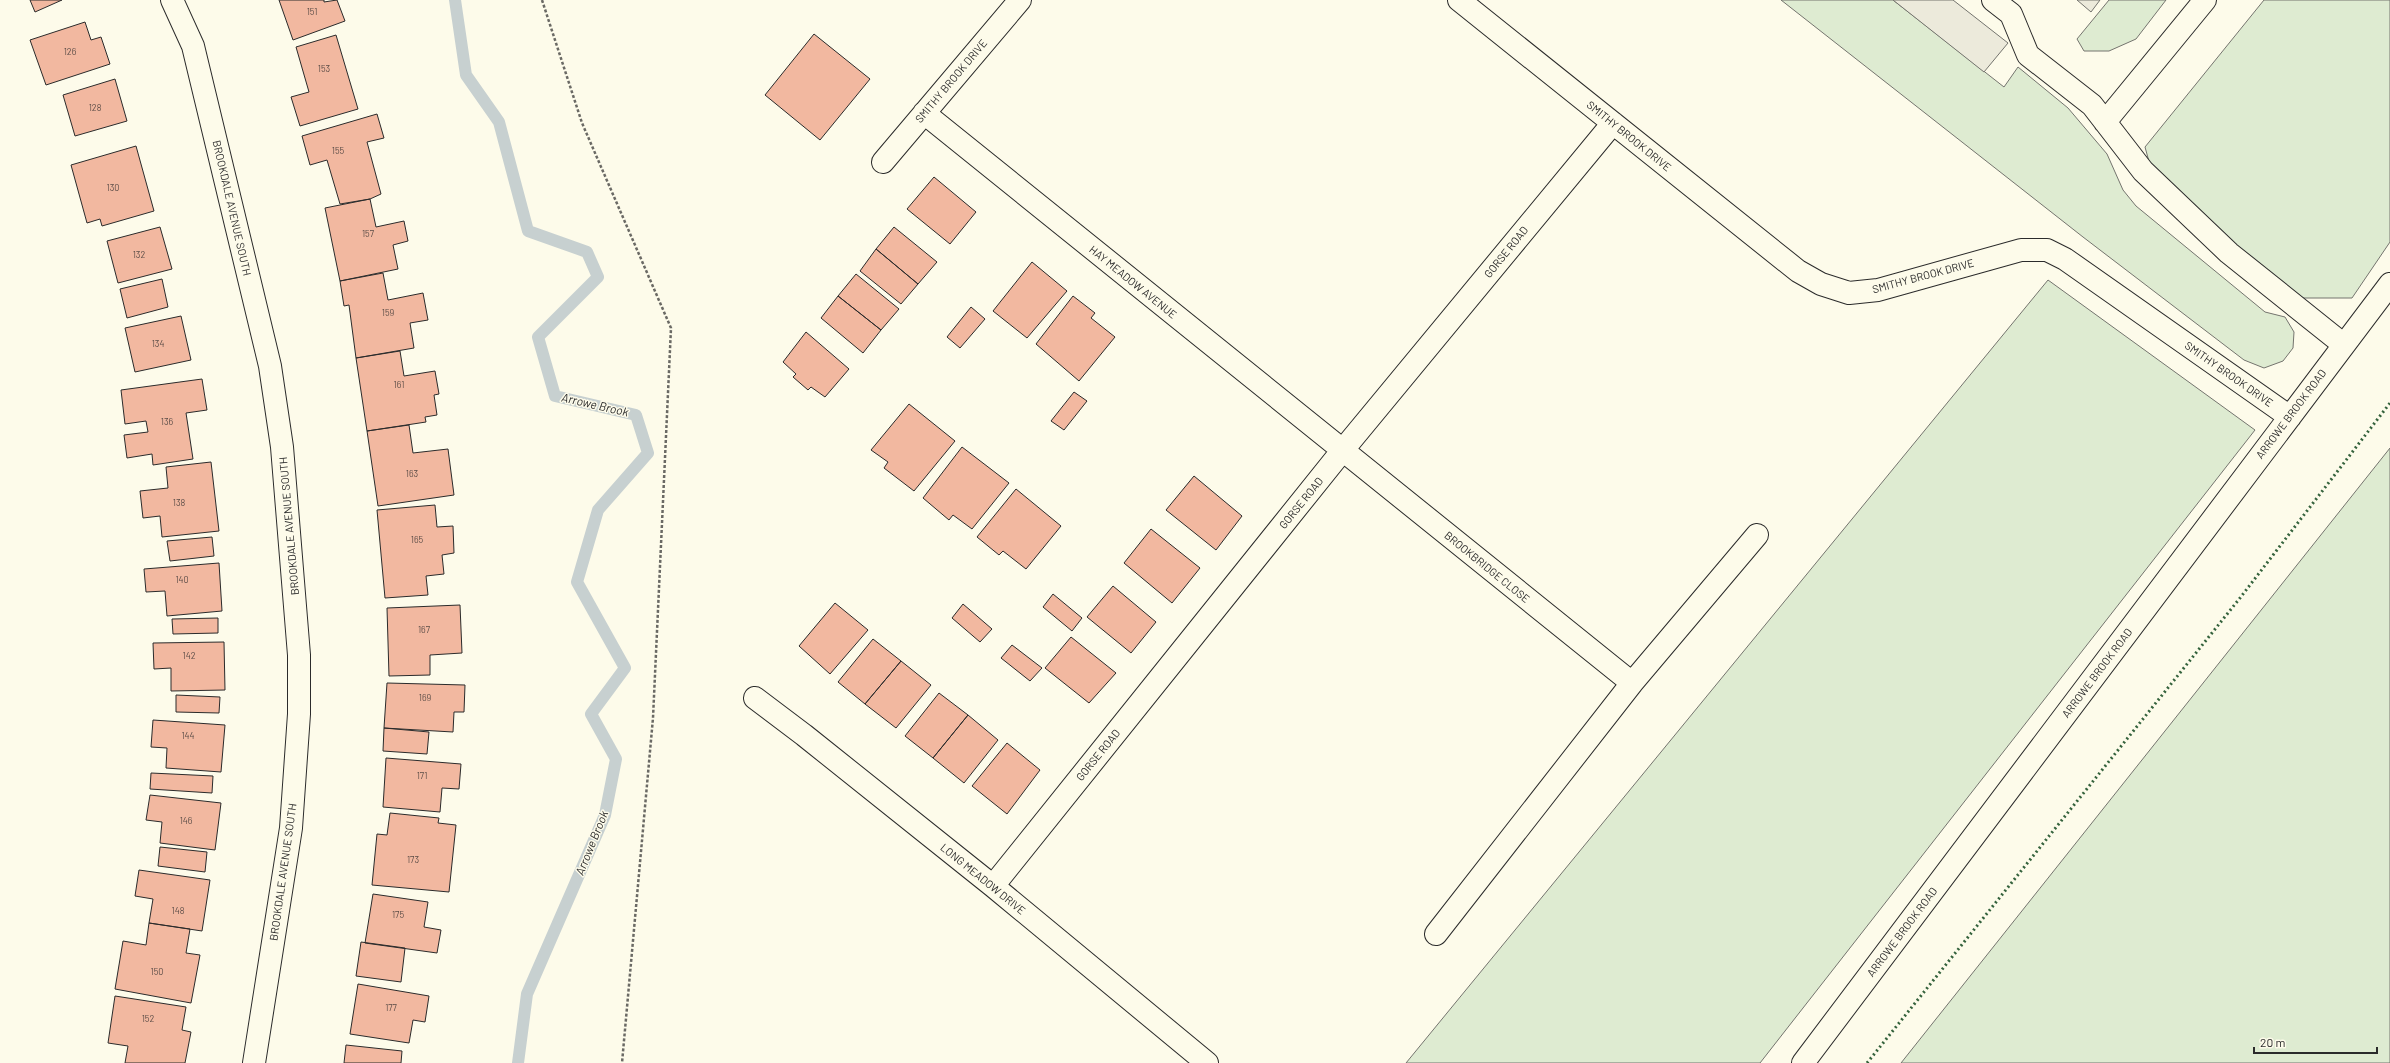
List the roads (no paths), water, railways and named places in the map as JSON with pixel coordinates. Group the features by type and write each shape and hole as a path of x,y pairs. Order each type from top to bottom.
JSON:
{"street":[{"name":"BROOKDALE AVENUE SOUTH","path":"172,0 193,46 270,366 282,446 299,655 299,714 291,828 254,1063"},
{"name":"SMITHY BROOK DRIVE","path":"882,162 1020,0"},
{"name":"SMITHY BROOK DRIVE","path":"1459,0 1798,271 1821,284 1849,293 1878,290 2020,250 2047,250 2065,259 2290,417"},
{"path":"1993,0 2011,14 2028,55 2092,105 2143,171 2229,253 2344,345"},
{"path":"2105,122 2205,0"},
{"name":"HAY MEADOW AVENUE","path":"924,113 1342,451"},
{"name":"GORSE ROAD","path":"992,886 1342,451 1613,123"},
{"name":"ARROWE BROOK ROAD","path":"1804,1063 2390,284"},
{"name":"BROOKBRIDGE CLOSE","path":"1342,451 1632,683"},
{"path":"1436,934 1632,683 1757,535"},
{"name":"LONG MEADOW DRIVE","path":"755,698 804,735 992,886 1207,1063"}],"waterway":[{"name":"Arrowe Brook","path":"455,0 466,75 499,122 528,231 587,252 598,277 538,337 555,396 636,415 648,453 598,510 577,582 625,668 591,714 616,759 605,815 527,994 518,1063"}]}
